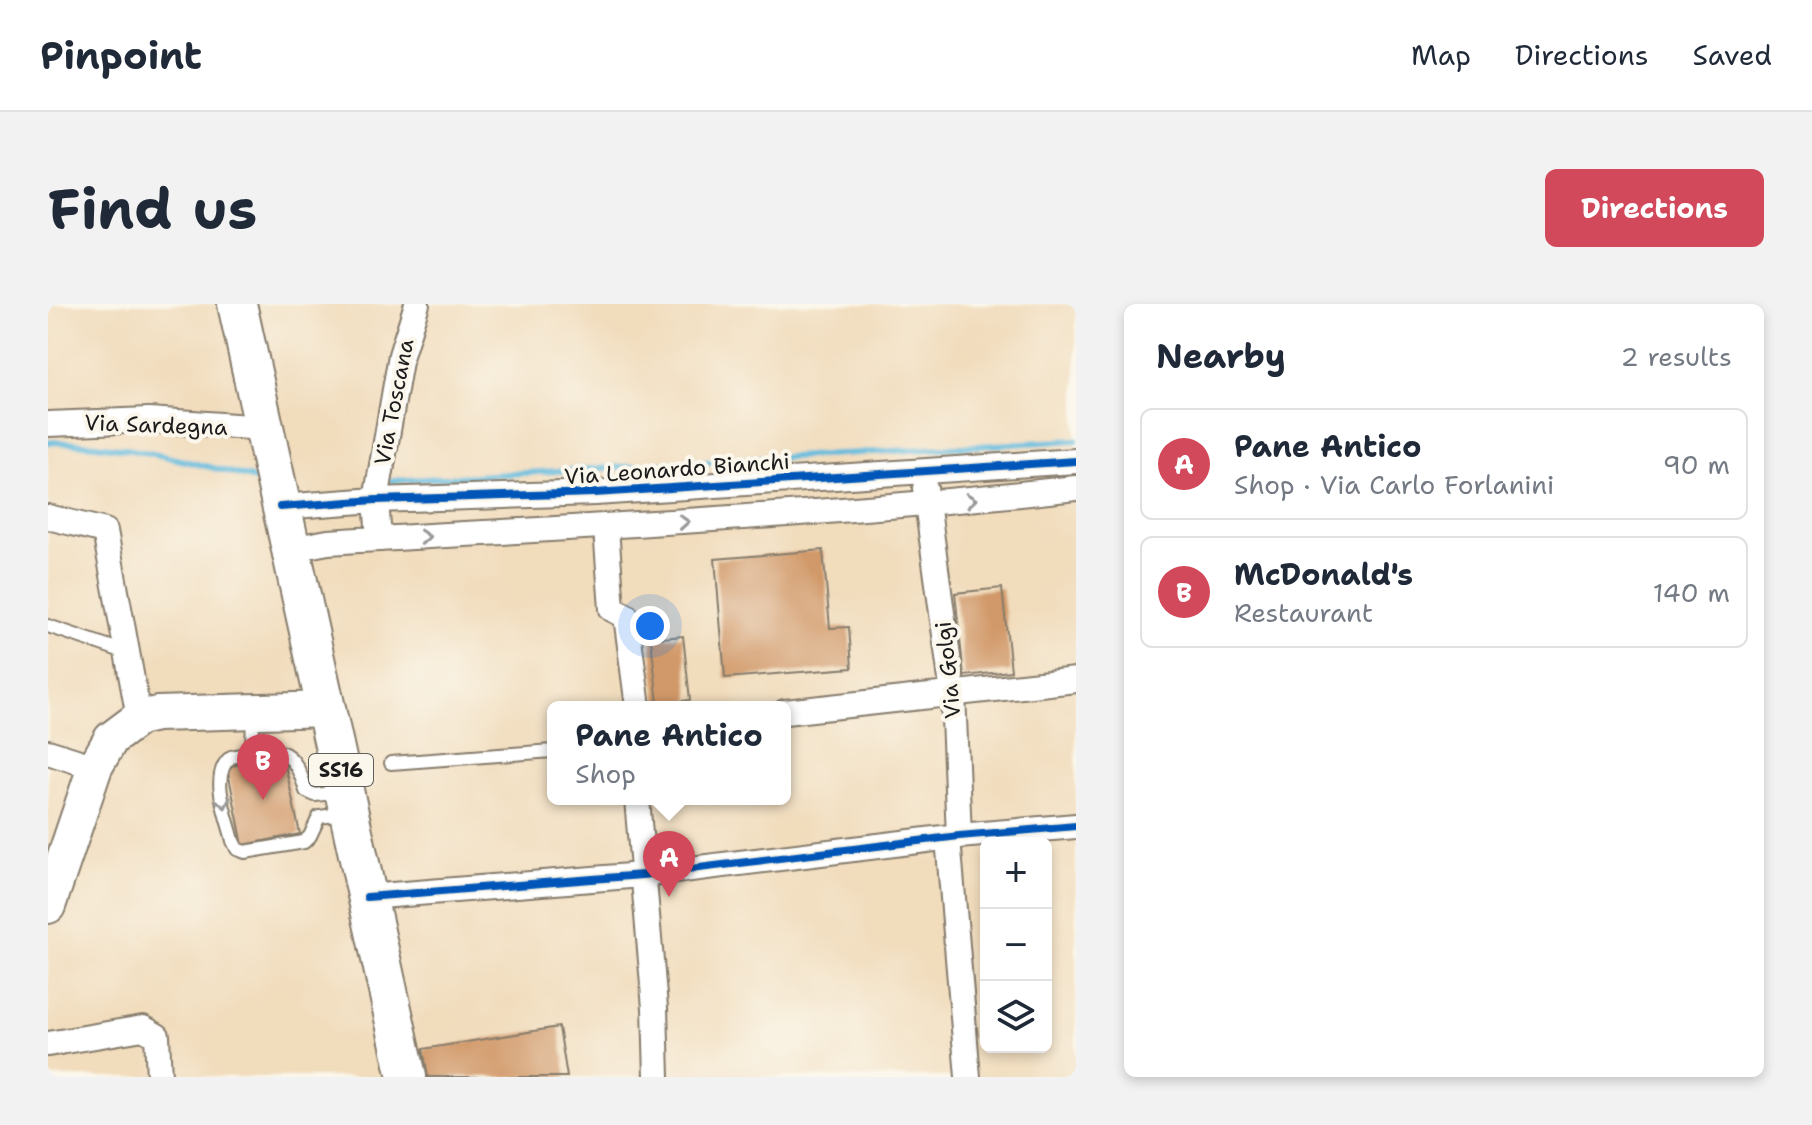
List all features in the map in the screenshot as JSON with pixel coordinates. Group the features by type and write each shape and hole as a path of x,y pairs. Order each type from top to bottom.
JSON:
{"main road":[{"name":"SS16","path":"237,304 280,507 310,546 313,643 407,1077"},
{"path":"48,906 95,767 111,739 139,718 157,714 328,709"}],"street":[{"name":"Via Toscana","path":"376,500 401,355 417,304"},
{"name":"Via Sardegna","path":"48,424 149,420 264,428"},
{"name":"Via Leonardo Bianchi","path":"280,507 376,500 595,493 1076,461"},
{"name":"Via Golgi","path":"923,471 953,694 953,837 968,1077"},
{"path":"310,546 379,539 606,528 927,505 1076,488"},
{"path":"376,500 379,539"},
{"path":"48,517 105,531 139,718"},
{"path":"606,528 612,609 626,616 637,701"},
{"path":"791,711 1076,680"},
{"path":"48,752 95,767"},
{"path":"637,805 655,1008 657,1077"},
{"path":"367,897 642,875 953,837 1075,833"},
{"path":"48,1044 143,1028 157,1036 159,1077"}],"lane":[{"path":"48,626 129,653"},
{"path":"252,753 253,713"},
{"path":"279,751 290,757 299,768 306,791 347,802 319,817 304,842 255,852 237,849 220,781 221,770 231,757 279,751"},
{"path":"391,763 547,751"}],"building":[{"path":"823,550 830,628 849,627 852,668 725,678 715,559"},
{"path":"1002,588 1011,671 964,676 955,593"},
{"path":"683,636 690,700 658,701 651,639"},
{"path":"283,755 300,834 243,845 227,767"},
{"path":"559,1027 567,1077 428,1077 423,1049"}],"waterway":[{"path":"391,481 1076,440"},
{"path":"48,442 129,449 259,480"}],"cycle path":[{"path":"280,507 376,500 595,493 1076,461"},
{"path":"367,897 642,875 959,836 1076,826"}],"place":[{"name":"McDonald's","path":"263,800"},
{"name":"Pane Antico","path":"669,897"}]}
